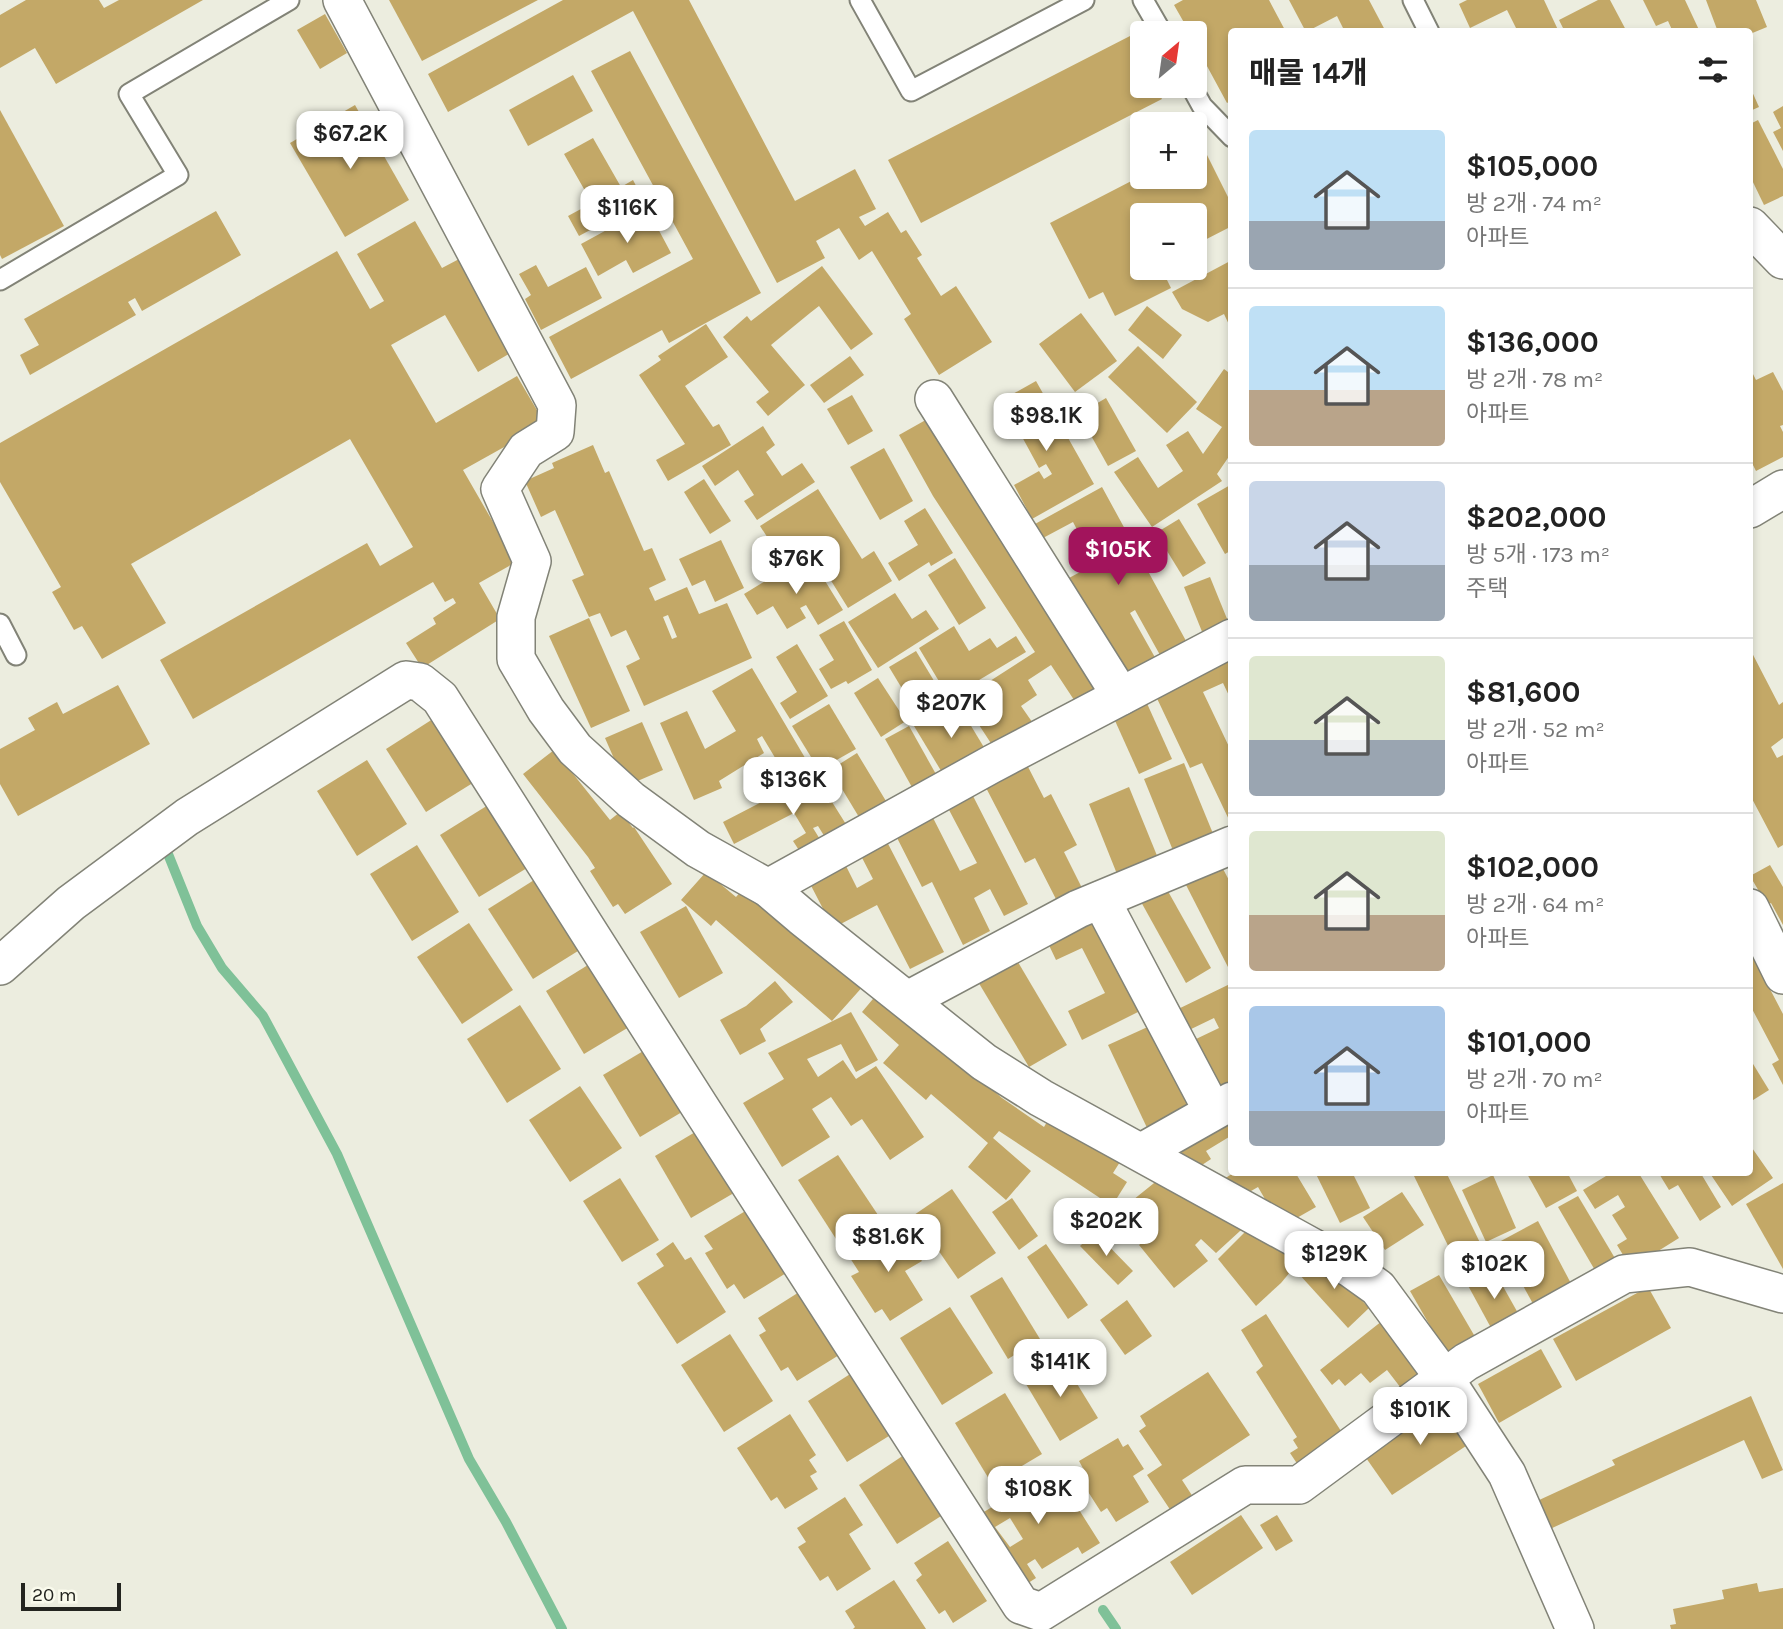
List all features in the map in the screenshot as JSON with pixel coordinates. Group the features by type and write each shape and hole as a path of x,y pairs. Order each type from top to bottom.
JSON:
{"street":[{"path":"342,0 557,405 555,432 526,450 500,489 532,561 516,617 516,659 546,710 575,748 631,800 698,849 768,888 984,1062 1041,1098 1327,1255 1378,1288 1445,1378 1507,1474 1575,1629"},
{"path":"1753,229 1783,260"},
{"path":"934,399 1121,696"},
{"path":"1753,507 1783,489"},
{"path":"768,888 992,764 1228,640"},
{"path":"0,965 71,903 187,817 406,680 420,682 440,698 486,767 700,1107 1021,1605 1041,1612 1245,1485 1299,1485 1466,1362 1624,1274 1690,1267 1783,1294"},
{"path":"908,1000 1079,909 1228,847"},
{"path":"1101,900 1222,1106 1142,1152"},
{"path":"1753,914 1783,975"}],"lane":[{"path":"0,280 178,175 129,94 289,0"},
{"path":"860,0 912,91 1084,0"},
{"path":"1143,0 1155,21"},
{"path":"1413,0 1427,28"},
{"path":"1198,98 1228,134"},
{"path":"0,624 16,655"}],"building":[{"path":"26,0 99,0 104,8 119,0 203,0 56,84 35,48 0,68 0,15"},
{"path":"389,0 538,0 422,61"},
{"path":"563,0 689,0 795,201 855,169 876,209 859,217 865,226 888,212 901,233 906,230 922,255 917,258 941,296 956,286 992,342 939,375 904,319 911,314 872,251 859,260 839,228 816,241 825,258 777,283 633,11 448,112 428,74"},
{"path":"1183,0 1269,0 1284,28 1228,28 1227,103 1208,68 1208,21 1183,21 1174,5"},
{"path":"1289,0 1369,0 1384,28 1343,28 1337,16 1314,28 1304,28"},
{"path":"1467,0 1544,0 1557,28 1516,28 1507,10 1470,28 1459,4"},
{"path":"1598,0 1610,0 1625,28 1563,28 1559,20"},
{"path":"1643,0 1685,0 1698,28 1671,28 1668,21 1656,26"},
{"path":"1706,0 1756,0 1767,27 1753,33 1753,28 1716,28"},
{"path":"325,14 347,53 320,69 297,30"},
{"path":"1130,36 1130,98 1162,99 1137,112 1130,112 1130,115 921,223 888,160"},
{"path":"630,51 761,293 669,343 662,330 571,379 549,337 693,259 591,71"},
{"path":"573,75 593,111 528,146 509,110"},
{"path":"1753,94 1759,107 1753,110"},
{"path":"355,105 409,200 345,237 290,143"},
{"path":"1783,106 1783,151 1773,132 1781,128 1773,112"},
{"path":"0,110 64,226 2,259 0,255"},
{"path":"1758,120 1783,169 1783,196 1764,205 1753,182 1753,122"},
{"path":"593,138 621,187 633,180 644,201 579,236 568,216 592,203 564,154"},
{"path":"1207,155 1228,197 1228,228 1207,239 1207,203 1130,203 1130,280 1167,280 1171,288 1115,316 1103,292 1089,299 1050,223 1130,182 1130,189 1207,189"},
{"path":"647,208 671,253 633,273 626,260 598,276 581,244"},
{"path":"216,211 241,255 142,311 135,298 128,302 136,315 30,375 20,355 39,345 24,319"},
{"path":"415,221 442,268 461,258 514,351 478,372 445,315 391,345 436,423 517,376 545,424 463,470 516,562 479,583 500,619 422,668 406,643 436,624 433,618 456,603 453,598 445,602 433,582 193,719 160,660 367,543 380,566 413,547 350,439 131,564 166,623 102,659 82,626 74,630 52,592 61,587 0,482 0,443 337,251 370,309 384,301 357,254"},
{"path":"1228,262 1228,322 1224,314 1208,322 1182,309 1172,292 1194,280 1207,280 1207,273"},
{"path":"536,265 548,287 586,267 602,298 541,330 525,299 531,295 519,274"},
{"path":"822,266 873,334 851,350 819,306 810,313 771,345 805,385 768,416 756,402 769,392 723,337 747,316 751,321"},
{"path":"1147,306 1182,335 1163,359 1128,330"},
{"path":"1081,313 1117,361 1075,392 1039,344"},
{"path":"706,324 728,357 685,386 713,427 719,424 731,445 668,481 656,460 685,444 639,375 661,360 658,356"},
{"path":"1138,346 1197,402 1167,433 1108,377"},
{"path":"850,356 864,375 824,403 810,385"},
{"path":"1224,369 1228,372 1228,458 1217,474 1222,481 1152,527 1114,472 1138,457 1158,488 1183,471 1166,445 1188,431 1203,454 1222,427 1196,409"},
{"path":"1773,372 1783,391 1783,425 1780,426 1783,432 1783,457 1756,471 1753,465 1753,374 1756,380"},
{"path":"1036,381 1094,484 1032,519 1014,485 1039,471 1044,479 1052,474 1046,464 1039,468 1002,400"},
{"path":"852,395 873,431 848,445 827,409"},
{"path":"1106,398 1136,451 1108,466 1079,414"},
{"path":"931,417 1104,689 1078,706 1051,665 1028,680 1037,695 1021,706 1037,729 998,754 962,699 1035,652 933,496 899,435"},
{"path":"763,426 775,445 766,452 782,476 802,463 815,482 757,520 744,501 754,495 738,470 715,486 702,466"},
{"path":"593,445 605,473 609,471 644,551 652,548 666,580 649,588 655,601 687,587 699,614 727,603 752,658 644,706 626,666 640,659 626,630 611,637 600,613 589,617 572,580 584,575 555,510 541,517 525,481 554,468 552,463","holes":["668,615 677,637 672,639 663,617"]},
{"path":"884,448 913,501 880,520 850,467"},
{"path":"704,479 731,521 710,534 684,492"},
{"path":"1228,486 1228,552 1225,554 1197,504"},
{"path":"1102,487 1191,650 1165,664 1135,610 1130,613 1157,661 1124,679 1069,578 1095,564 1073,522 1043,538 1035,524"},
{"path":"818,489 862,559 874,551 892,581 848,608 812,550 786,566 760,526"},
{"path":"925,508 953,553 931,566 929,562 899,581 888,563 918,545 904,521"},
{"path":"1179,519 1206,563 1183,577 1156,533"},
{"path":"721,540 744,588 715,602 705,580 692,586 679,559"},
{"path":"955,558 986,608 959,625 928,575"},
{"path":"814,563 843,610 818,625 806,605 800,608 806,618 787,629 773,606 757,615 744,594 788,567 793,575"},
{"path":"1210,577 1228,621 1228,633 1207,644 1184,587"},
{"path":"895,593 912,619 926,610 939,629 878,668 848,622"},
{"path":"589,618 630,711 591,728 549,636"},
{"path":"844,621 872,670 848,684 846,681 831,689 819,669 834,660 819,635"},
{"path":"954,626 969,651 990,638 997,648 1016,636 1026,652 949,698 919,648"},
{"path":"797,644 828,696 790,719 780,703 797,692 776,657"},
{"path":"916,651 945,699 918,715 889,667"},
{"path":"1228,655 1228,694 1223,683 1203,692 1228,745 1228,818 1202,763 1190,768 1153,690"},
{"path":"1753,655 1779,705 1783,702 1783,738 1771,747 1777,758 1783,755 1783,845 1778,848 1753,801"},
{"path":"752,668 814,773 792,786 762,736 757,739 764,753 719,781 722,788 694,800 660,723 687,711 705,749 736,731 712,691"},
{"path":"878,678 906,721 881,737 854,693"},
{"path":"118,685 150,744 18,816 0,784 0,749 35,730 28,718 57,702 63,714"},
{"path":"1145,699 1172,759 1139,774 1112,714"},
{"path":"956,701 988,754 946,779 914,726"},
{"path":"829,704 856,749 819,770 792,726"},
{"path":"436,717 476,781 426,812 386,749"},
{"path":"642,722 663,770 626,786 605,738"},
{"path":"909,726 937,776 913,789 885,739"},
{"path":"554,750 610,820 620,812 634,827 672,884 625,914 618,904 613,907 590,871 595,868 588,857 523,774"},
{"path":"857,753 892,811 865,827 842,789 831,797 819,777"},
{"path":"1024,759 1044,798 1051,794 1077,845 1064,852 1083,890 1058,903 1035,858 1025,863 982,780"},
{"path":"367,760 407,824 357,856 317,791"},
{"path":"1184,763 1214,836 1174,853 1144,779"},
{"path":"815,775 849,829 828,842 818,826 813,828 826,849 806,861 793,841 806,833 794,813 734,844 723,822 783,791 784,794"},
{"path":"1129,787 1160,863 1119,879 1089,804"},
{"path":"973,796 1028,904 1004,916 990,889 974,898 990,931 963,945 932,882 922,887 891,826 928,808 960,871 977,863 948,808"},
{"path":"493,802 532,865 479,897 440,835"},
{"path":"884,836 944,952 910,969 877,905 833,928 806,876 842,858 857,888 873,879 858,850"},
{"path":"417,845 459,912 412,941 370,874"},
{"path":"1221,865 1228,878 1228,967 1185,883"},
{"path":"1770,865 1783,887 1783,925 1771,903 1767,905 1753,881 1753,874"},
{"path":"706,872 736,897 744,888 865,984 832,1021 716,920 711,926 681,900"},
{"path":"542,875 586,946 533,979 488,909"},
{"path":"1165,886 1211,968 1186,983 1140,900"},
{"path":"686,906 723,973 679,998 640,932"},
{"path":"1095,917 1142,1010 1082,1040 1068,1011 1105,993 1082,948 1056,960 1047,941"},
{"path":"469,923 513,990 462,1024 417,957"},
{"path":"1015,957 1067,1045 1029,1067 977,980"},
{"path":"1753,957 1783,1014 1783,1085 1772,1064 1779,1060 1753,1011"},
{"path":"596,960 634,1024 584,1054 546,991"},
{"path":"775,981 793,1002 760,1029 766,1041 740,1055 720,1020 746,1006"},
{"path":"1228,985 1228,1093 1223,1095 1196,1039 1219,1028 1214,1018 1185,1032 1174,1011"},
{"path":"883,987 960,1062 1002,1098 1044,1127 1051,1115 1125,1154 1113,1173 1127,1182 1112,1206 999,1131 993,1138 1031,1171 1006,1200 968,1167 988,1143 931,1094 926,1100 883,1063 899,1045 862,1012"},
{"path":"520,1005 561,1069 507,1103 467,1039"},
{"path":"851,1012 878,1060 856,1072 841,1044 807,1059 818,1077 843,1060 856,1079 876,1066 924,1137 890,1160 862,1119 851,1126 831,1097 812,1109 830,1137 782,1167 743,1103 784,1079 768,1053"},
{"path":"1152,1025 1192,1112 1149,1132 1108,1045"},
{"path":"650,1047 687,1109 640,1137 603,1075"},
{"path":"1753,1064 1769,1090 1753,1100"},
{"path":"580,1086 622,1148 570,1182 529,1120"},
{"path":"1228,1112 1228,1138 1206,1151 1211,1159 1196,1169 1187,1162 1177,1144"},
{"path":"702,1128 739,1190 691,1218 655,1156"},
{"path":"1753,1149 1773,1178 1732,1206 1712,1176 1753,1176"},
{"path":"838,1155 878,1215 838,1242 798,1180"},
{"path":"1169,1171 1252,1220 1216,1253 1201,1239 1195,1245 1208,1261 1174,1288 1139,1245 1153,1234 1128,1204"},
{"path":"1229,1176 1297,1176 1316,1207 1281,1227 1258,1187 1237,1199 1216,1184"},
{"path":"1317,1176 1354,1176 1370,1208 1340,1223"},
{"path":"1414,1176 1448,1176 1483,1249 1456,1262"},
{"path":"1493,1176 1516,1228 1486,1242 1462,1190"},
{"path":"1528,1176 1569,1176 1577,1191 1546,1208"},
{"path":"1606,1176 1640,1176 1679,1238 1631,1268 1617,1245 1627,1239 1612,1215 1625,1207 1618,1195 1595,1209 1583,1190"},
{"path":"1660,1176 1702,1176 1721,1207 1700,1221 1678,1185 1669,1190"},
{"path":"620,1178 659,1240 622,1262 583,1201"},
{"path":"1783,1183 1783,1269 1746,1204"},
{"path":"952,1189 996,1253 958,1279 914,1215"},
{"path":"1402,1192 1424,1225 1385,1250 1363,1217"},
{"path":"1578,1196 1616,1260 1596,1272 1558,1207"},
{"path":"1012,1198 1038,1236 1019,1250 992,1212"},
{"path":"752,1207 791,1270 744,1299 734,1284 727,1289 705,1253 713,1249 704,1236"},
{"path":"1538,1221 1575,1291 1537,1311 1499,1242"},
{"path":"1255,1222 1306,1253 1281,1283 1256,1306 1218,1259"},
{"path":"900,1227 922,1261 905,1271 923,1300 890,1321 882,1309 875,1313 851,1276 859,1272 850,1258"},
{"path":"1095,1232 1133,1271 1118,1285 1080,1246"},
{"path":"673,1242 685,1260 691,1257 726,1312 677,1344 637,1283 664,1266 656,1254"},
{"path":"1046,1244 1088,1305 1068,1319 1027,1257"},
{"path":"1319,1254 1369,1308 1348,1328 1298,1273"},
{"path":"1491,1265 1523,1322 1496,1337 1465,1280"},
{"path":"1439,1275 1481,1347 1452,1364 1410,1291"},
{"path":"1002,1277 1040,1339 1008,1359 970,1296"},
{"path":"1648,1287 1671,1328 1576,1381 1553,1339"},
{"path":"804,1289 844,1352 797,1381 788,1367 781,1371 759,1335 766,1331 758,1318"},
{"path":"1127,1300 1152,1336 1125,1355 1100,1320"},
{"path":"950,1307 993,1373 942,1405 900,1338"},
{"path":"1266,1314 1348,1442 1302,1471 1290,1453 1298,1448 1293,1440 1297,1437 1256,1372 1263,1366 1241,1330"},
{"path":"1382,1321 1425,1376 1404,1392 1387,1370 1370,1383 1361,1373 1345,1386 1339,1379 1332,1385 1320,1370"},
{"path":"730,1334 773,1401 724,1432 681,1365"},
{"path":"1541,1349 1562,1387 1499,1423 1478,1384"},
{"path":"1060,1356 1098,1418 1060,1441 1023,1379"},
{"path":"858,1369 897,1431 847,1462 808,1401"},
{"path":"1208,1372 1250,1435 1182,1480 1195,1500 1173,1514 1147,1475 1162,1465 1139,1431 1146,1426 1140,1416"},
{"path":"1005,1393 1042,1454 992,1484 955,1423"},
{"path":"1751,1396 1783,1470 1762,1479 1744,1440 1550,1529 1537,1501 1615,1465 1612,1460"},
{"path":"1447,1399 1475,1440 1392,1495 1364,1455"},
{"path":"790,1414 816,1455 809,1460 817,1472 810,1476 818,1489 785,1509 777,1497 771,1501 737,1448"},
{"path":"1118,1438 1123,1447 1128,1444 1144,1469 1133,1476 1149,1502 1116,1522 1107,1508 1101,1512 1078,1476 1085,1472 1079,1461"},
{"path":"910,1451 949,1511 897,1544 859,1485"},
{"path":"1047,1473 1058,1490 1064,1486 1100,1543 1082,1554 1078,1547 1042,1569 1035,1559 1027,1564 1036,1578 1025,1585 979,1515","holes":["1010,1518 1023,1539 1010,1547 995,1527"]},
{"path":"845,1497 863,1525 849,1534 871,1569 837,1591 828,1576 820,1581 798,1547 806,1542 797,1528"},
{"path":"1241,1515 1263,1548 1192,1595 1170,1562"},
{"path":"1277,1515 1293,1541 1276,1551 1260,1525"},
{"path":"948,1541 987,1601 953,1623 945,1610 939,1614 916,1580 922,1575 914,1563"},
{"path":"894,1580 926,1629 853,1629 855,1627 845,1611"},
{"path":"1757,1583 1759,1592 1783,1588 1783,1629 1671,1629 1670,1625 1676,1624 1673,1609 1724,1599 1722,1590"}],"waterway":[{"path":"166,849 197,926 222,968 263,1016 337,1154 469,1459 506,1522 562,1629"},
{"path":"1103,1610 1116,1629"}]}
